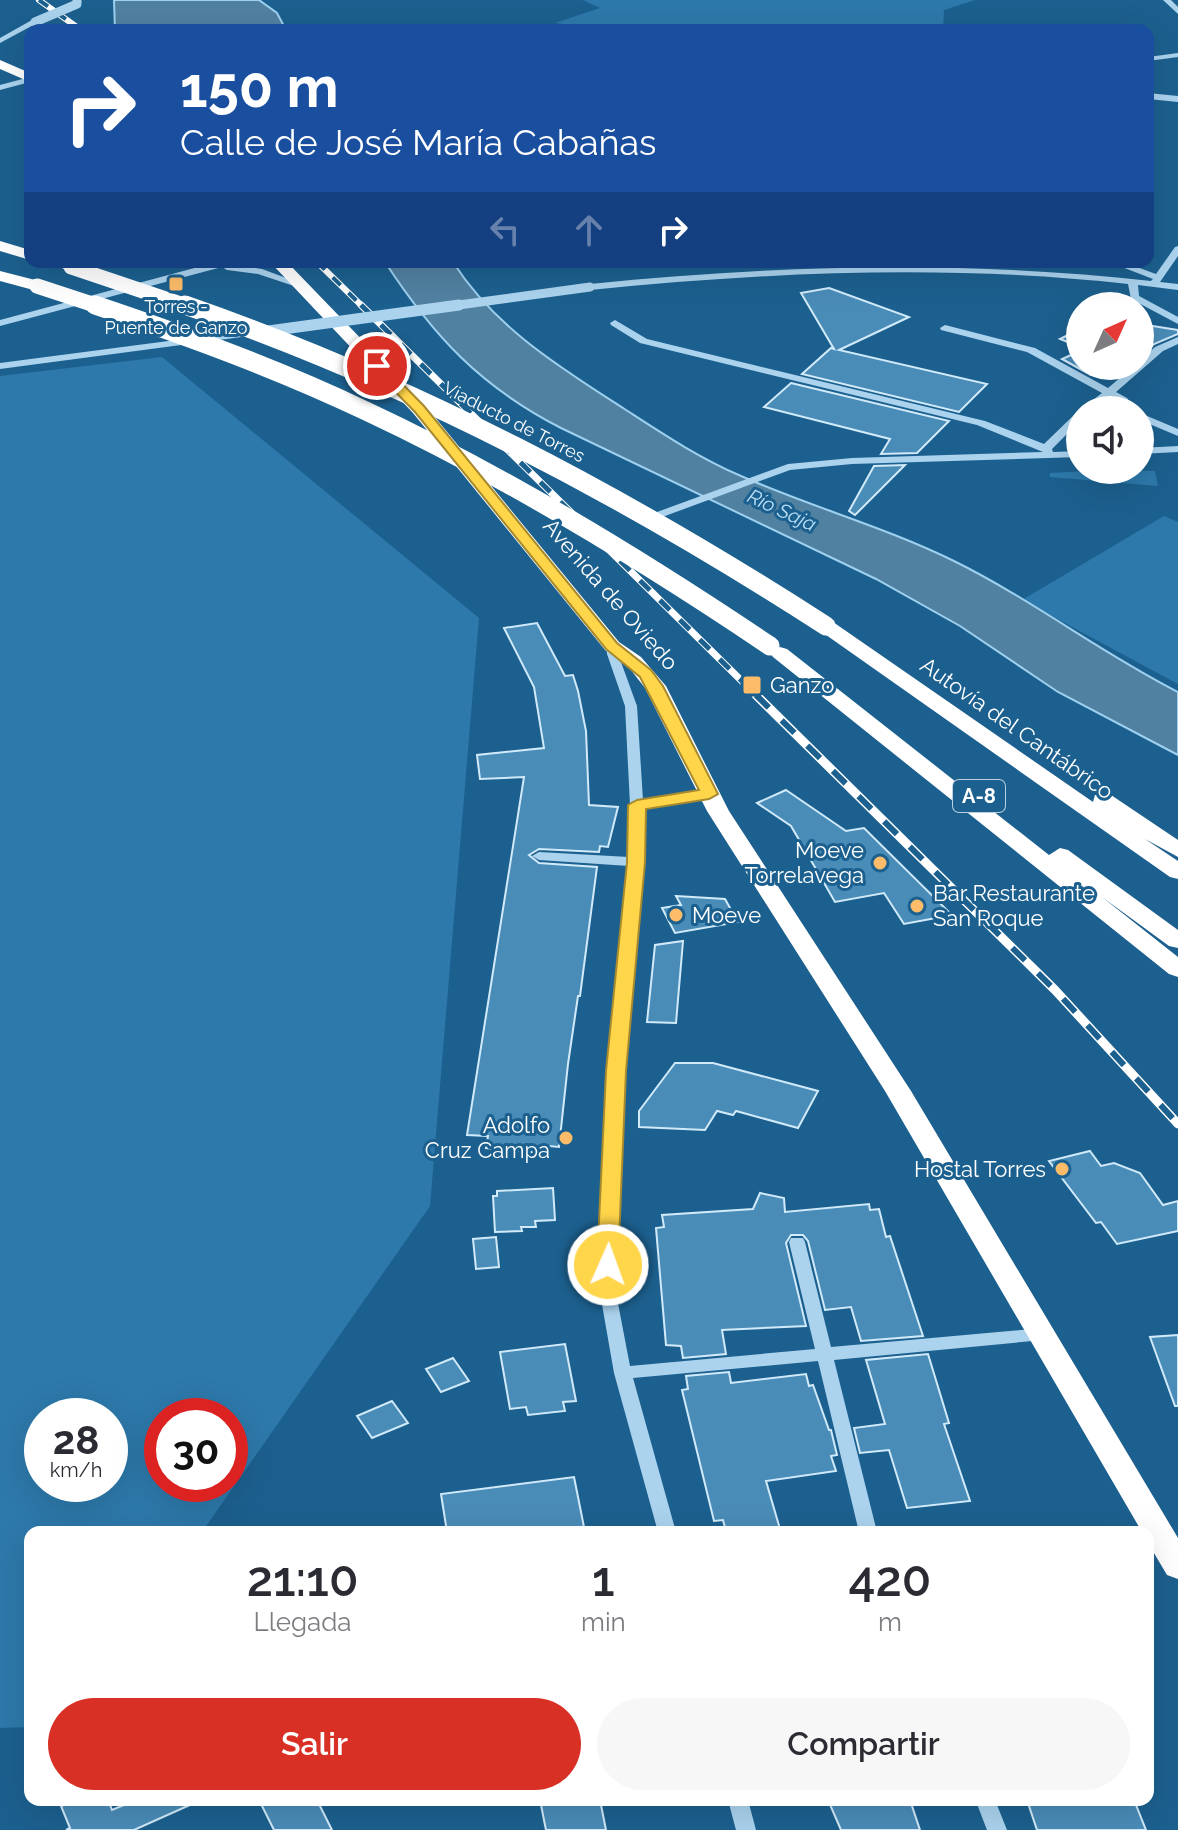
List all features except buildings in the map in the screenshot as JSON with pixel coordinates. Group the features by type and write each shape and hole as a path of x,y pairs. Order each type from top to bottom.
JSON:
{"highway":[{"path":"0,64 24,76"},
{"path":"0,246 24,253"},
{"name":"Viaducto de Torres","path":"76,268 287,341 440,407 634,508 826,626"},
{"name":"Avenida de Oviedo","path":"284,268 419,409 612,646 634,661 655,686 709,794 898,1091 1178,1566"},
{"name":"A-8","path":"0,276 222,351 314,388 408,431 579,524 775,649 1178,941"},
{"path":"826,626 962,709 1178,850"},
{"name":"Autovía del Cantábrico","path":"826,626 1178,872"},
{"path":"775,649 1178,969"}],"street":[{"path":"30,24 77,4 77,0"},
{"path":"1167,0 1178,12"},
{"path":"0,30 24,26"},
{"path":"0,41 24,26"},
{"path":"1154,58 1178,55"},
{"path":"0,88 24,81"},
{"path":"1154,97 1178,99"},
{"path":"1157,281 1178,249"},
{"path":"0,323 202,268"},
{"path":"236,268 259,271 300,285"},
{"path":"0,366 590,287 737,273 887,268 1157,281"},
{"path":"1128,268 1178,287"},
{"path":"1133,282 1134,297 1178,321"},
{"path":"615,323 644,341 981,423 1048,452"},
{"path":"945,328 1031,350 1116,396"},
{"path":"1104,396 1159,349 1178,340"},
{"path":"1154,422 1178,433"},
{"path":"1048,452 1066,431"},
{"path":"1154,450 1178,449"},
{"path":"642,521 788,467 852,461 1066,453"},
{"path":"612,646 614,665 628,692 631,706 637,805 636,862 616,1071 608,1265 611,1309 623,1373 665,1526"},
{"path":"637,805 709,794"},
{"path":"539,856 636,862"},
{"path":"797,1242 867,1526"},
{"path":"623,1373 1043,1334"},
{"path":"740,1806 746,1830"},
{"path":"988,1806 997,1830"}],"shaded area":[{"path":"583,0 975,0 944,10 943,24 555,23 600,8"},
{"path":"162,357 479,618 430,1206 248,1466 248,1398 144,1398 144,1502 223,1502 206,1526 24,1526 24,1727 0,1728 0,376"},
{"path":"1155,471 1158,486 1134,484 1154,484"},
{"path":"1066,472 1066,478 1050,477 1050,473"},
{"path":"1164,516 1178,522 1178,684 1022,600"}],"water":[{"path":"114,0 259,0 277,13 283,24 115,24"},
{"name":"Río Saja","path":"389,268 457,268 489,307 531,345 682,445 741,476 954,561 1178,692 1178,755 1058,692 960,626 876,579 532,412 461,358"}],"railway":[{"path":"39,0 73,24"},
{"path":"323,268 363,307"},
{"path":"361,305 758,697"},
{"path":"756,695 1055,990 1178,1124"}],"place":[{"name":"Torres - Puente de Ganzo","path":"176,284"},
{"name":"Ganzo","path":"752,685"},
{"name":"Moeve Torrelavega","path":"880,863"},
{"name":"Bar Restaurante San Roque","path":"917,906"},
{"name":"Moeve","path":"676,915"},
{"name":"Adolfo Cruz Campa","path":"566,1138"},
{"name":"Hostal Torres","path":"1062,1169"}],"route":[{"path":"377,366 419,409 612,646 645,673 655,686 709,794 637,805 636,862 616,1071 608,1265"}]}
